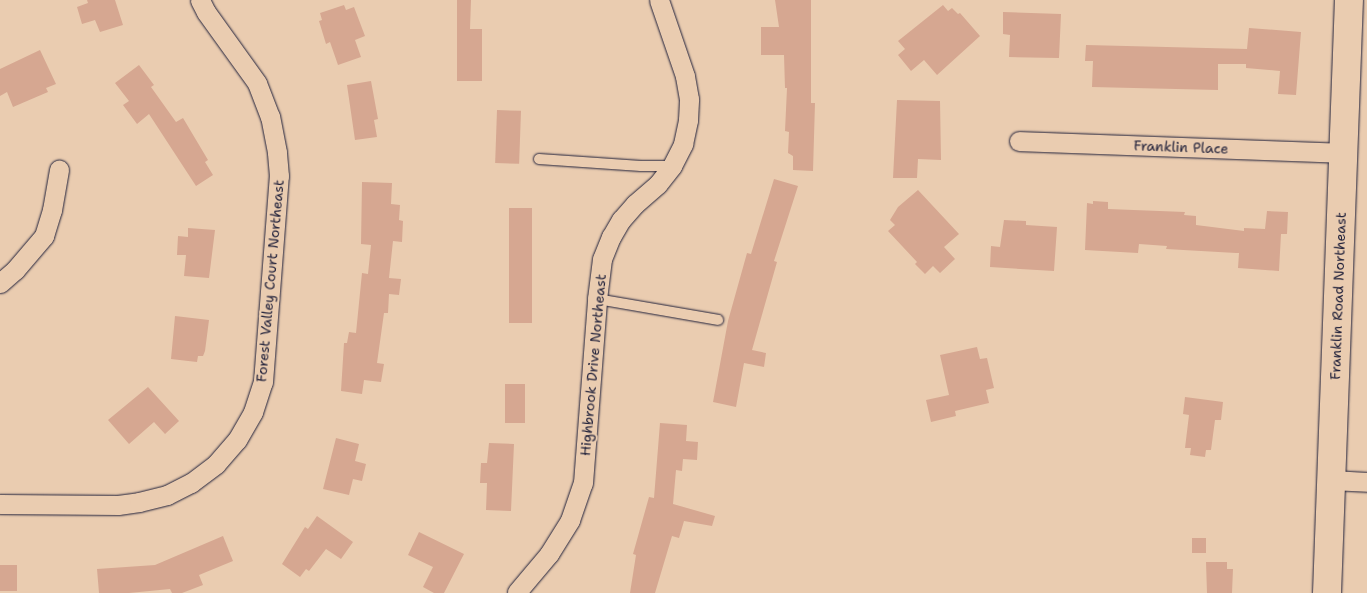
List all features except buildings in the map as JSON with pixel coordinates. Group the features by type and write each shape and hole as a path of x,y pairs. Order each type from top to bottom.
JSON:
{"street":[{"name":"Forest Valley Court Northeast","path":"0,504 118,505 167,495 191,483 216,464 238,440 253,412 263,382 279,176 278,152 270,117 257,83 206,12 200,0"},
{"name":"Highbrook Drive Northeast","path":"516,592 549,554 570,520 583,483 597,299 602,259 611,237 635,204 658,184 672,166 683,144 688,120 689,99 685,76 659,0"},
{"name":"Franklin Road Northeast","path":"1327,593 1350,0"},
{"name":"Franklin Place","path":"1019,141 1344,153"},
{"path":"0,283 15,270 44,236 52,210 59,170"},
{"path":"1331,480 1367,482"}],"lane":[{"path":"539,159 641,166 672,166"},
{"path":"597,299 718,320"}]}
